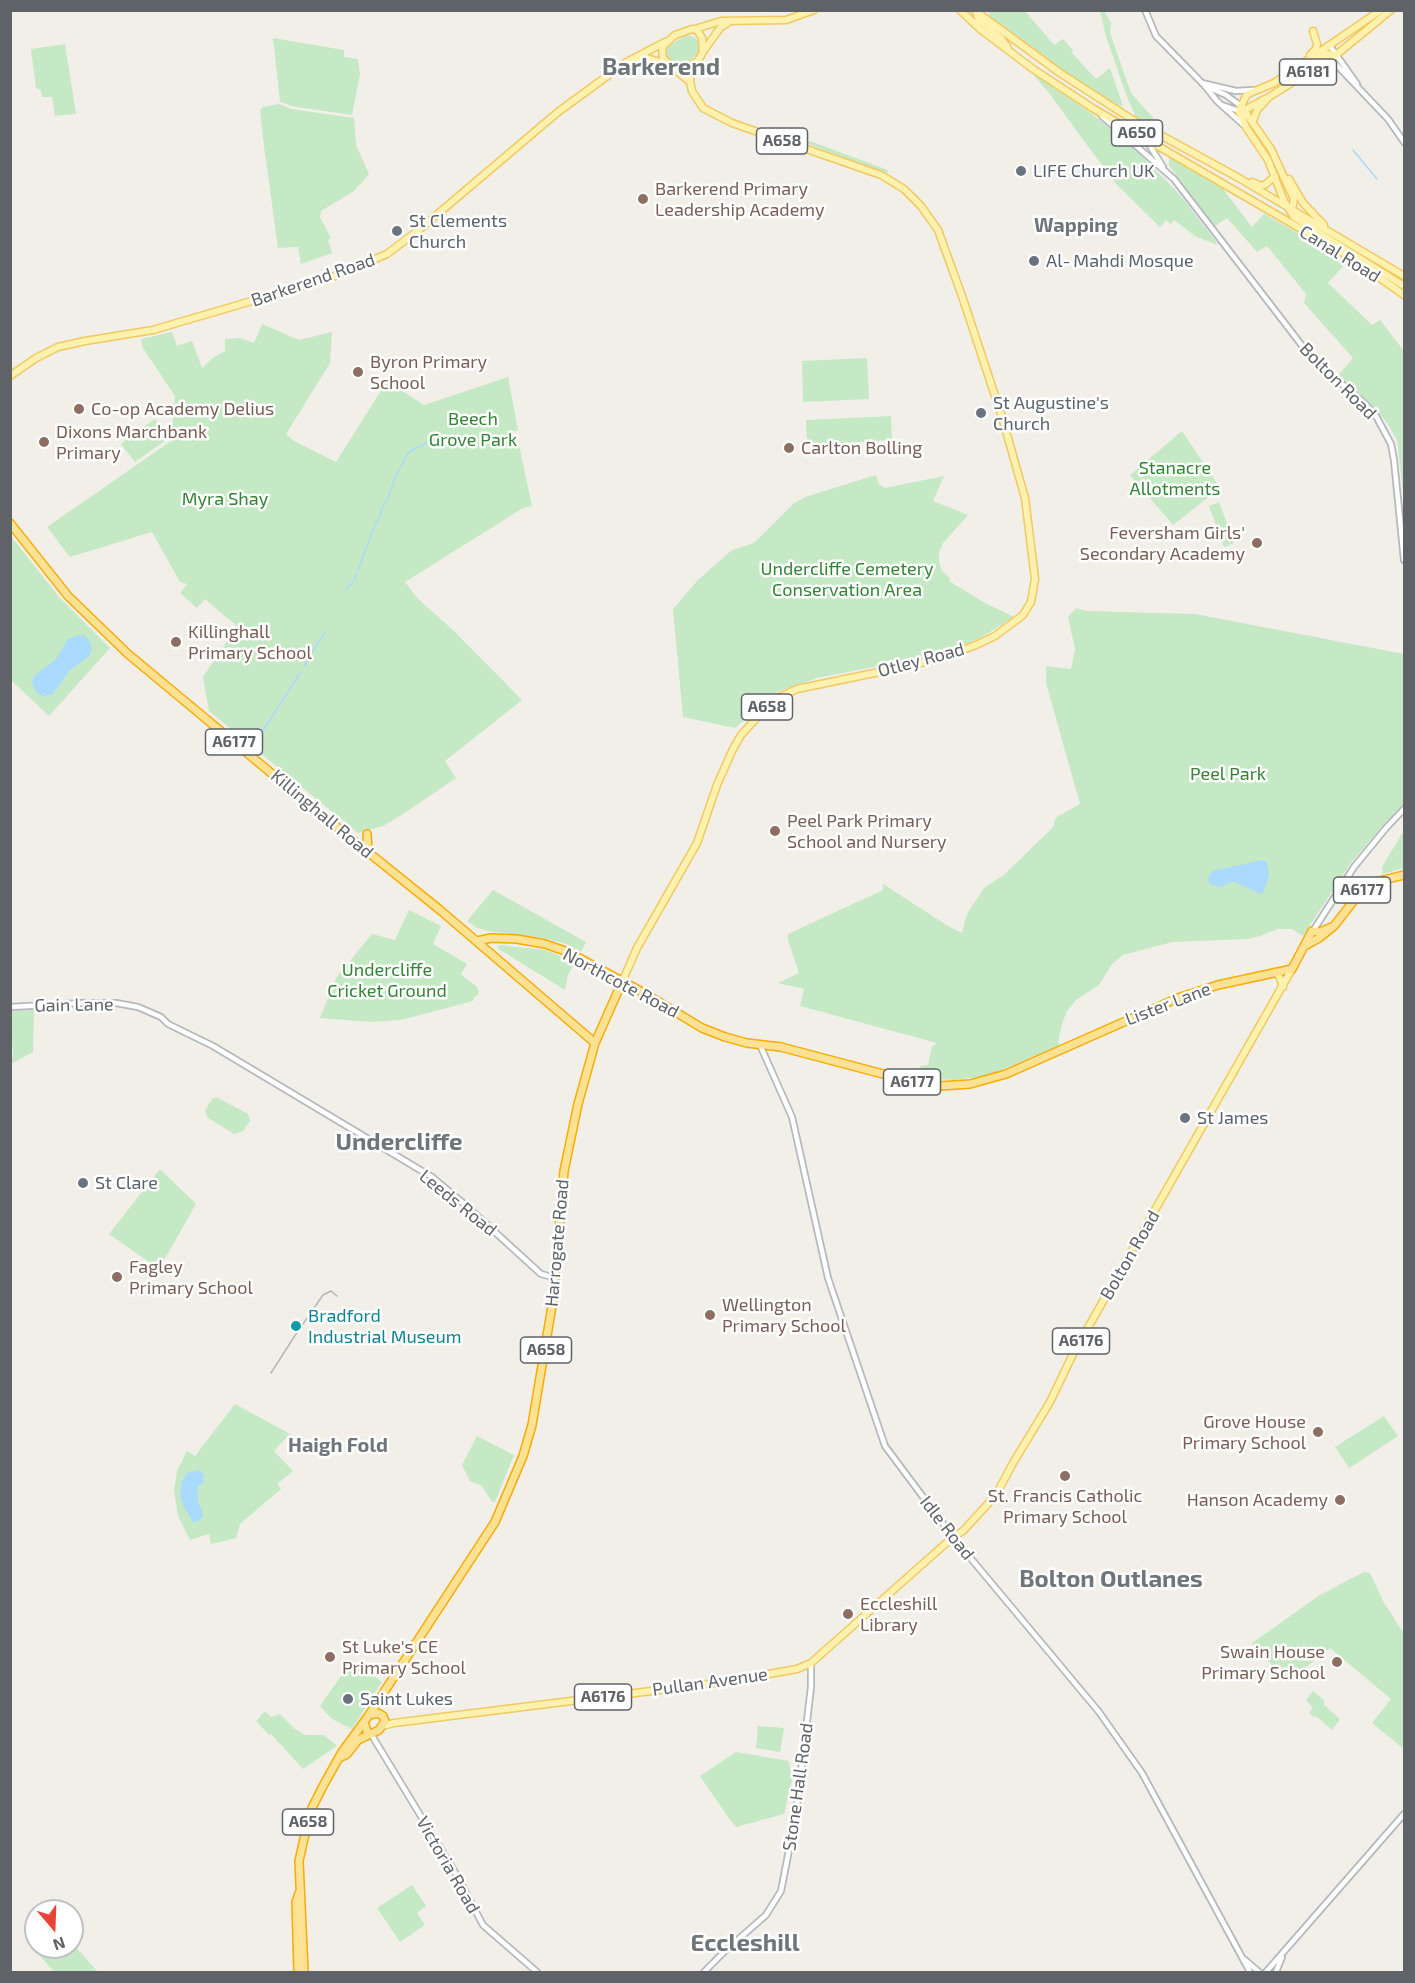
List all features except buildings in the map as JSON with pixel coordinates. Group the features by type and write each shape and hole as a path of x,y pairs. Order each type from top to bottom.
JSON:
{"highway":[{"name":"Killinghall Road","path":"10,523 63,590 111,639 477,941 595,1043"},
{"path":"367,834 368,853"},
{"name":"A6177","path":"1301,951 1334,926 1371,883 1404,875"},
{"path":"1312,931 1320,932 1334,926"},
{"name":"Bolton Road","path":"1292,969 1312,931"},
{"name":"Northcote Road","path":"477,941 491,938 517,939 544,944 568,952 702,1028 725,1037 760,1045"},
{"name":"Lister Lane","path":"1276,972 1301,951"},
{"name":"Lister Lane","path":"760,1045 792,1049 917,1083 940,1086 970,1084 991,1079 1063,1050 1138,1014 1178,998 1218,985 1292,969"},
{"name":"Harrogate Road","path":"387,1690 491,1530 509,1493 532,1425 548,1339 556,1278 564,1171 578,1104 595,1043 622,982"},
{"name":"A658","path":"369,1715 387,1690"},
{"name":"A658","path":"382,1723 382,1703 387,1690"},
{"path":"378,1713 382,1723 370,1734 364,1722 369,1715 378,1713"},
{"name":"A658","path":"304,1972 303,1908 299,1893 299,1861 308,1820 323,1786 364,1722"},
{"name":"A658","path":"341,1757 347,1754 357,1741 370,1734"},
{"name":"A658","path":"298,1972 296,1902 299,1893"}],"main road":[{"path":"669,65 662,49 668,40 682,32 721,21 786,20 814,10"},
{"name":"A650","path":"960,10 980,29 1011,52 1094,109 1274,215"},
{"name":"A6181","path":"1253,121 1257,110 1269,97 1381,10"},
{"name":"A6181","path":"1242,109 1246,96 1328,52 1336,55 1391,10"},
{"path":"976,12 978,19 1001,38 1011,52"},
{"name":"A650","path":"976,12 1060,73 1133,120 1237,177 1289,209 1303,224 1404,286"},
{"path":"690,82 691,73 703,52 720,28 730,21"},
{"path":"694,29 702,38 703,52"},
{"path":"1294,70 1316,49 1317,44 1313,31"},
{"name":"Barkerend Road","path":"10,376 36,358 69,344 125,336 177,323 330,278 387,254 556,114 614,71 668,40"},
{"path":"633,59 647,58 685,68 698,61"},
{"name":"A658","path":"669,65 690,82"},
{"name":"Otley Road","path":"622,982 638,948 697,843 717,785 732,751 741,735 764,710 777,698 797,689 913,665 961,651 995,636 1023,615 1034,589 1036,572 1025,498 1002,417 938,230 921,206 904,189 891,181 870,171 721,119 703,108 692,91 690,82"},
{"name":"A6181","path":"1242,109 1269,97"},
{"path":"1242,109 1246,127"},
{"name":"Canal Road","path":"1242,109 1253,121 1271,149 1294,199 1289,209"},
{"path":"1133,120 1145,137"},
{"name":"Canal Road","path":"1246,127 1258,142 1289,209 1404,276"},
{"name":"Canal Road","path":"1277,162 1283,168 1303,203 1337,236"},
{"path":"1237,177 1261,186 1275,176"},
{"path":"1274,215 1289,209"},
{"name":"Canal Road","path":"1274,215 1353,260 1404,295"},
{"name":"Bolton Road","path":"811,1663 953,1537 975,1521 996,1495 1012,1463 1050,1402 1073,1354 1292,969"},
{"path":"1276,972 1283,987"},
{"name":"Pullan Avenue","path":"382,1723 724,1682 797,1669 811,1663"}],"street":[{"name":"Canal Road","path":"1145,10 1156,36 1204,84 1221,105 1246,127"},
{"path":"1328,52 1336,55 1367,98"},
{"path":"1328,52 1393,125 1404,142"},
{"name":"Canal Road","path":"1204,84 1226,95 1242,109"},
{"path":"1204,84 1236,91 1257,89"},
{"path":"1221,105 1242,109"},
{"name":"Bolton Road","path":"1094,109 1181,188 1310,356 1376,416 1391,444 1404,560"},
{"name":"Bolton Road","path":"1145,137 1166,172"},
{"name":"Bolton Road","path":"1312,931 1354,867 1404,808"},
{"name":"Gain Lane","path":"10,1007 116,1003 147,1010 161,1017 168,1024"},
{"name":"Leeds Road","path":"168,1024 213,1046 432,1178 467,1206 541,1274 556,1278"},
{"name":"Idle Road","path":"760,1045 792,1118 828,1278 885,1446 953,1537 1099,1712 1142,1773 1250,1972"},
{"name":"Stone Hall Road","path":"704,1972 766,1915 781,1891 792,1841 812,1687 811,1663"},
{"path":"377,1742 382,1723"},
{"name":"Victoria Road","path":"370,1734 456,1874 483,1925 537,1972"},
{"path":"1266,1972 1404,1814"},
{"path":"1276,1972 1283,1955"},
{"name":"Idle Road","path":"1243,1958 1259,1972"}],"green space":[{"path":"988,11 1025,11 1054,45 1063,39 1073,50 1071,52 1096,79 1110,68 1123,106 1114,104 1084,86 991,20"},
{"path":"1100,11 1104,11 1111,23 1110,33 1131,93 1155,120 1156,126 1136,117 1106,36"},
{"path":"686,35 698,41 699,52 686,64 674,64 666,54 667,47"},
{"path":"273,38 344,50 344,57 358,59 360,74 352,115 296,107 280,102"},
{"path":"65,44 76,114 55,116 52,97 42,97 41,90 36,88 31,49"},
{"path":"1031,72 1091,113 1134,148 1181,196 1218,244 1195,236 1174,220 1171,224 1166,220 1160,227 1115,183"},
{"path":"279,104 291,109 354,118 356,145 369,174 354,191 321,211 320,217 331,238 328,240 332,253 301,264 298,247 278,248 260,110 263,107"},
{"path":"796,136 888,170 887,174 795,139"},
{"path":"1169,157 1223,189 1252,227 1264,214 1346,263 1328,283 1372,325 1380,320 1404,351 1404,500 1397,440 1375,408 1338,375 1353,358 1304,303 1306,294 1267,246 1257,252 1227,218 1214,227 1169,165"},
{"path":"262,324 299,340 332,332 330,363 286,434 294,441 336,462 387,381 424,405 508,377 518,430 512,432 511,435 514,446 519,445 532,506 523,508 405,582 418,599 454,631 522,700 445,761 456,778 383,826 358,833 209,711 203,677 237,626 205,599 197,608 180,593 187,584 180,582 152,532 70,557 47,527 171,441 175,396 143,348 141,339 172,332 177,346 192,341 202,368 225,351 225,339 240,338 254,343"},
{"path":"867,358 869,399 803,402 802,361"},
{"path":"891,416 892,440 807,445 806,420"},
{"path":"155,419 169,438 135,462 121,444"},
{"name":"Stanacre Allotments","path":"1182,431 1220,488 1173,525 1130,475"},
{"name":"Undercliffe Cemetery Conservation Area","path":"876,475 879,484 885,488 944,476 933,501 968,515 943,543 939,552 942,571 950,578 949,581 985,603 1014,617 982,637 957,648 921,658 817,678 777,692 735,728 683,717 673,609 697,581 732,550 754,543 793,504 805,497"},
{"path":"1219,502 1234,543 1224,547 1209,506"},
{"path":"10,535 59,597 110,648 49,716 11,680"},
{"name":"Peel Park","path":"1076,608 1086,611 1195,614 1404,654 1404,803 1350,864 1303,936 1292,929 1277,929 1247,939 1172,942 1123,955 1112,964 1099,985 1076,1000 1067,1011 1058,1042 1060,1045 990,1075 955,1080 917,1078 920,1066 928,1065 932,1047 937,1043 800,1006 804,989 778,983 799,973 788,934 883,890 883,884 962,933 967,914 984,888 1004,875 1054,826 1057,817 1080,804 1046,683 1046,666 1071,669 1075,649 1068,617"},
{"path":"1404,830 1404,868 1383,874 1382,867"},
{"path":"493,890 586,942 581,952 566,944 548,939 477,928 467,921"},
{"name":"Undercliffe Cricket Ground","path":"409,910 441,926 433,944 467,964 461,974 477,987 479,994 474,997 473,1001 401,1020 371,1022 320,1018 336,978 372,934 395,940"},
{"path":"499,945 545,950 575,962 568,975 565,990 497,948"},
{"path":"34,1010 33,1052 11,1064 13,1058 11,1011"},
{"path":"213,1098 218,1098 248,1114 250,1121 243,1131 234,1134 208,1118 205,1110"},
{"path":"160,1169 196,1204 159,1269 109,1234"},
{"path":"235,1404 290,1434 274,1451 293,1471 277,1484 281,1489 240,1524 236,1538 211,1544 209,1534 190,1540 178,1516 174,1490 177,1471 187,1451 195,1456"},
{"path":"1384,1416 1398,1436 1349,1468 1335,1447"},
{"path":"477,1436 514,1455 495,1502 492,1502 482,1486 470,1481 462,1465"},
{"path":"1364,1572 1370,1573 1383,1601 1404,1634 1404,1749 1372,1723 1391,1699 1330,1648 1287,1682 1252,1643 1320,1595"},
{"path":"352,1660 382,1682 352,1729 332,1719 320,1706"},
{"path":"1313,1691 1340,1719 1332,1730 1309,1713 1313,1708 1306,1700"},
{"path":"265,1711 271,1717 280,1714 295,1729 306,1735 324,1735 337,1746 303,1769 256,1721"},
{"path":"758,1726 784,1728 780,1752 756,1748"},
{"path":"736,1752 789,1761 792,1780 784,1814 736,1827 728,1817 700,1776"},
{"path":"412,1885 426,1906 417,1913 425,1925 400,1942 377,1908"},
{"path":"84,1956 98,1972 54,1972 43,1959 84,1959"}],"water":[{"path":"79,635 85,636 90,642 92,649 89,656 69,671 53,694 44,696 36,693 32,682 34,676 56,659 68,639"},
{"path":"1263,860 1267,862 1269,875 1264,891 1260,894 1235,882 1221,887 1209,883 1208,879 1212,871"},
{"path":"199,1470 204,1475 203,1484 198,1486 198,1502 203,1516 193,1522 180,1495 182,1482 187,1473"}],"waterway":[{"path":"1353,150 1377,179"},
{"path":"358,570 383,505 387,501 396,475 409,452 428,442 433,448"},
{"path":"346,589 354,581 357,573"},
{"path":"304,666 325,632"},
{"path":"259,737 300,673"}],"tram line":[{"path":"271,1373 323,1295 331,1291 337,1296"}],"place":[{"name":"LIFE Church UK","path":"1021,171"},
{"name":"Barkerend Primary Leadership Academy","path":"643,199"},
{"name":"St Clements Church","path":"397,231"},
{"name":"Al‐Mahdi Mosque","path":"1034,261"},
{"name":"Byron Primary School","path":"358,372"},
{"name":"Co-op Academy Delius","path":"79,409"},
{"name":"St Augustine's Church","path":"981,413"},
{"name":"Dixons Marchbank Primary","path":"44,442"},
{"name":"Carlton Bolling","path":"789,448"},
{"name":"Feversham Girls' Secondary Academy","path":"1257,543"},
{"name":"Killinghall Primary School","path":"176,642"},
{"name":"Peel Park Primary School and Nursery","path":"775,831"},
{"name":"St James","path":"1185,1118"},
{"name":"St Clare","path":"83,1183"},
{"name":"Fagley Primary School","path":"117,1277"},
{"name":"Wellington Primary School","path":"710,1315"},
{"name":"Bradford Industrial Museum","path":"296,1326"},
{"name":"Grove House Primary School","path":"1318,1432"},
{"name":"St. Francis Catholic Primary School","path":"1065,1476"},
{"name":"Hanson Academy","path":"1340,1500"},
{"name":"Eccleshill Library","path":"848,1614"},
{"name":"St Luke's CE Primary School","path":"330,1657"},
{"name":"Swain House Primary School","path":"1337,1662"},
{"name":"Saint Lukes","path":"348,1699"}],"district":[{"name":"Barkerend","path":"661,67"},
{"name":"Wapping","path":"1076,225"},
{"name":"Undercliffe","path":"399,1142"},
{"name":"Haigh Fold","path":"338,1445"},
{"name":"Bolton Outlanes","path":"1111,1579"},
{"name":"Eccleshill","path":"745,1943"}],"park label":[{"name":"Beech Grove Park","path":"473,429"},
{"name":"Myra Shay","path":"225,499"}]}
